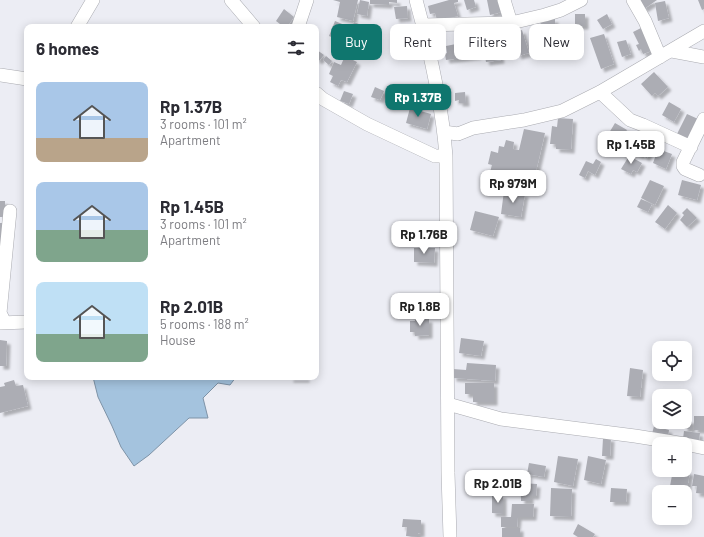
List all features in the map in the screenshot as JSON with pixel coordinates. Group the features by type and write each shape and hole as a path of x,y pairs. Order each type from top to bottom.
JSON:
{"street":[{"path":"79,24 94,0"},
{"path":"230,0 251,24"},
{"path":"299,24 307,0"},
{"path":"416,0 423,24"},
{"path":"504,0 511,23"},
{"path":"446,24 511,23 561,10 581,0"},
{"path":"633,0 645,21 660,57"},
{"path":"444,132 458,134 473,128 562,111 600,92 704,31"},
{"path":"672,50 704,57"},
{"path":"430,60 440,106 446,156 450,537"},
{"path":"0,75 24,79"},
{"path":"600,92 630,120 643,124 690,147"},
{"path":"319,95 367,124 435,156 446,156"},
{"path":"699,175 683,168 690,147 704,120"},
{"path":"10,211 0,313 2,323 24,322"},
{"path":"448,404 501,419 652,439"},
{"path":"692,445 704,448"}],"water":[{"path":"94,380 234,380 230,385 218,383 203,398 208,418 189,418 149,455 134,466 121,447 98,397"}],"building":[{"path":"333,0 358,0 353,21 337,17 340,2"},
{"path":"360,0 369,2 367,16 357,14"},
{"path":"370,0 397,0 397,3 389,2 389,5 370,4"},
{"path":"449,0 458,0 458,2 454,3 458,16 450,18 452,24 437,20 435,13 430,14 428,6"},
{"path":"464,0 474,0 476,7 467,10"},
{"path":"487,0 499,0 502,12 490,15"},
{"path":"638,0 657,0 644,9"},
{"path":"698,0 704,0 704,9 702,10"},
{"path":"665,1 669,18 658,21 655,3"},
{"path":"407,6 408,18 396,19 394,7"},
{"path":"284,9 294,17 289,24 280,24 276,21"},
{"path":"575,14 585,14 585,26 584,24 575,24"},
{"path":"607,14 612,24 603,29 597,20"},
{"path":"555,19 555,24 541,24 540,20"},
{"path":"335,21 342,24 334,24"},
{"path":"643,27 654,50 643,54 641,49 639,51 636,45 639,44 633,32"},
{"path":"521,30 529,53 521,55"},
{"path":"604,34 614,64 601,69 590,38"},
{"path":"626,40 631,54 622,57 617,42"},
{"path":"454,44 454,59 446,60 446,46"},
{"path":"319,51 324,55 319,61"},
{"path":"326,56 332,61 329,65 323,60"},
{"path":"343,60 353,60 357,62 347,82 341,80 338,86 330,82 333,76 329,74 334,62 341,65"},
{"path":"486,60 501,60 486,62"},
{"path":"654,72 668,87 658,96 655,93 652,96 641,84"},
{"path":"411,86 428,88 427,95 411,94"},
{"path":"375,87 384,91 380,100 371,97"},
{"path":"344,91 353,94 349,104 340,101"},
{"path":"465,92 466,103 459,103 459,100 455,101 455,93"},
{"path":"669,102 681,109 674,122 662,115"},
{"path":"410,108 431,114 427,129 406,123"},
{"path":"687,114 698,119 689,139 677,134"},
{"path":"558,118 573,119 571,150 556,149 556,144 550,144 552,126 557,127"},
{"path":"615,123 627,130 615,151 603,143"},
{"path":"524,129 545,133 534,180 507,174 505,181 497,179 498,174 490,172 492,165 488,164 491,151 498,153 499,146 504,147 506,140 514,142 513,149 519,150"},
{"path":"637,141 646,144 641,156 633,153"},
{"path":"645,149 650,150 647,158 642,156"},
{"path":"658,149 672,154 666,169 653,163"},
{"path":"629,156 642,163 637,172 633,170 631,174 621,169"},
{"path":"596,159 601,162 595,175 588,171 585,178 579,175 586,161 593,164"},
{"path":"650,180 664,186 655,205 641,198"},
{"path":"682,180 701,185 697,200 678,195"},
{"path":"504,191 525,194 521,217 501,214"},
{"path":"641,199 652,204 648,212 637,207"},
{"path":"0,201 5,201 5,217 0,217"},
{"path":"668,205 677,213 665,229 655,222"},
{"path":"687,208 697,218 687,227 680,220 684,215 682,213"},
{"path":"475,211 499,217 493,236 470,230"},
{"path":"0,223 3,223 4,246 0,246"},
{"path":"414,248 435,248 434,263 414,262"},
{"path":"415,319 429,319 429,335 415,336 415,332 410,332 410,321 415,321"},
{"path":"461,338 484,341 481,356 459,353"},
{"path":"0,340 7,341 6,366 0,366"},
{"path":"467,363 496,365 495,381 453,378 453,369 466,370"},
{"path":"630,368 643,370 640,397 627,396"},
{"path":"14,380 16,386 23,385 28,406 0,413 0,387 5,386 4,383"},
{"path":"465,383 494,383 494,402 473,402 473,394 465,394"},
{"path":"694,416 704,416 704,430 694,430"},
{"path":"653,429 669,430 668,437 652,434"},
{"path":"684,431 700,433 699,440 692,440 692,437 683,437"},
{"path":"603,438 611,438 610,456 602,456"},
{"path":"558,456 578,459 573,486 554,482"},
{"path":"588,456 606,460 601,484 584,480"},
{"path":"529,463 546,466 544,477 527,474"},
{"path":"694,474 704,476 704,494 696,493 697,486 692,486"},
{"path":"672,477 689,477 688,485 670,485"},
{"path":"520,483 537,484 536,496 530,496 530,501 521,501 521,496 518,495"},
{"path":"551,488 572,489 571,517 550,516"},
{"path":"611,488 627,489 626,502 610,502"},
{"path":"492,495 503,495 503,514 492,513"},
{"path":"512,504 534,504 533,517 518,517 517,527 501,527 501,517 511,517"},
{"path":"403,519 421,520 421,534 418,533 418,537 406,536 407,527 402,527"},
{"path":"578,524 595,534 593,537 578,537 573,534"},
{"path":"502,528 520,528 520,537 502,537"}]}
